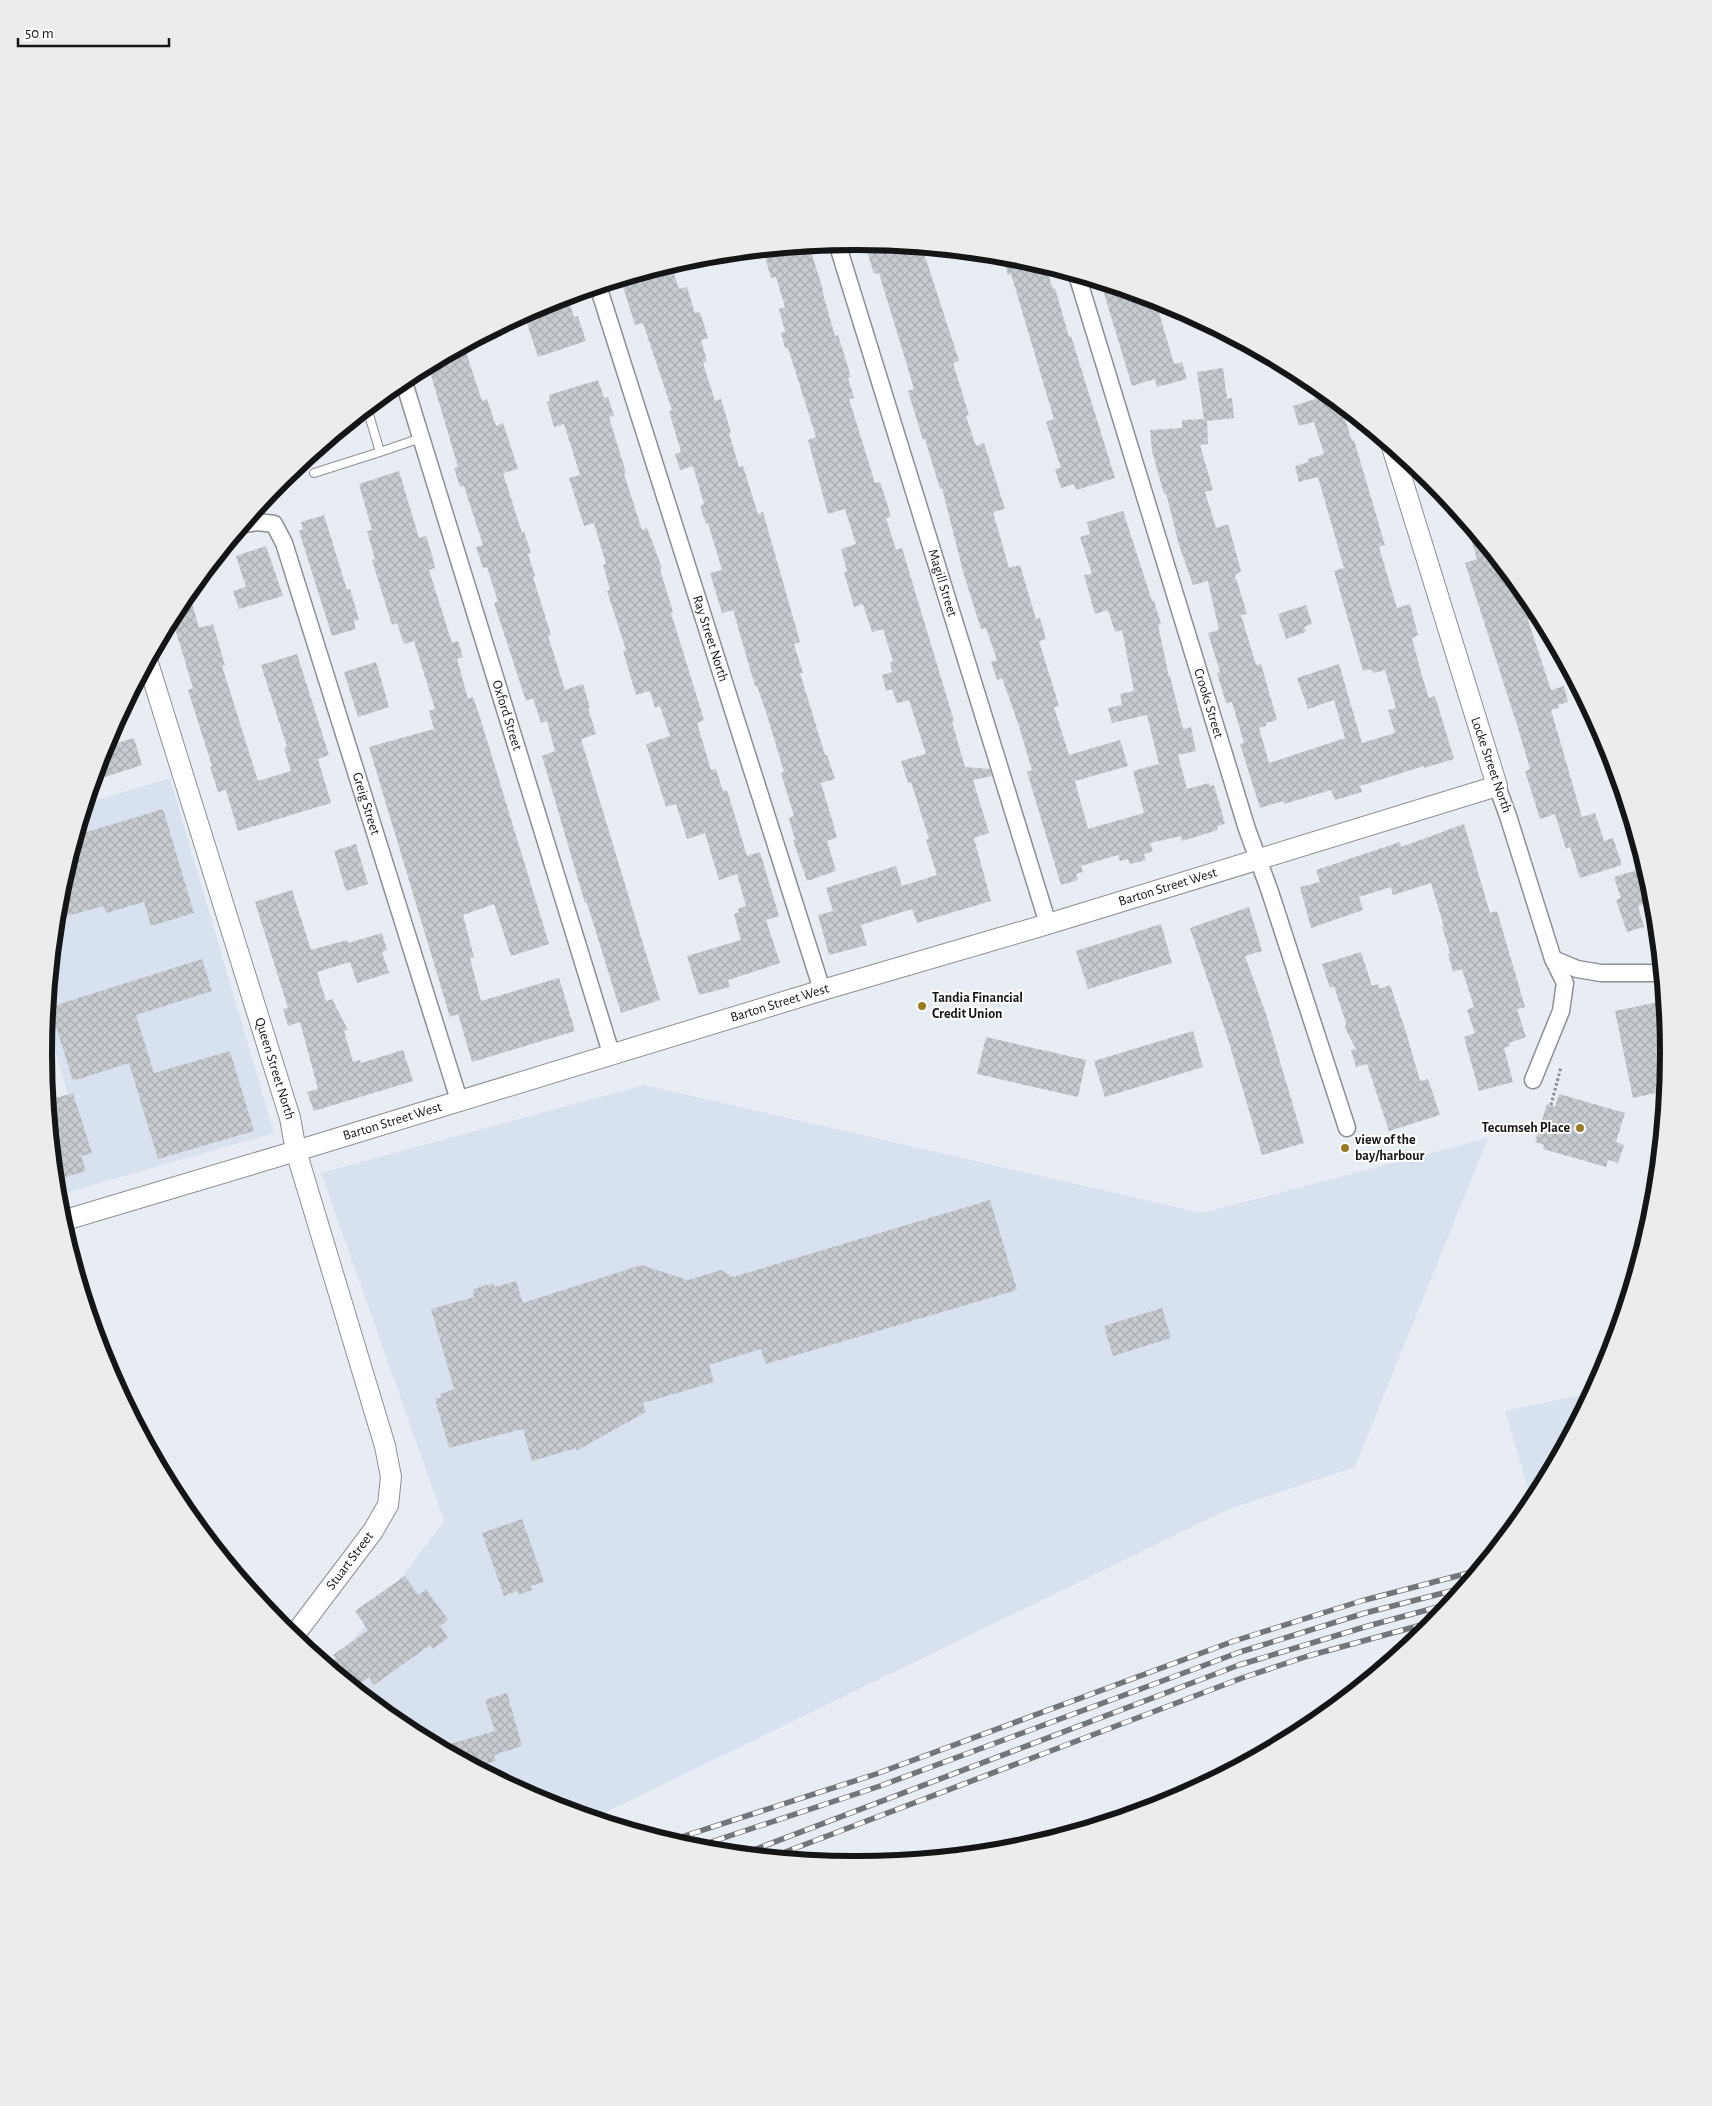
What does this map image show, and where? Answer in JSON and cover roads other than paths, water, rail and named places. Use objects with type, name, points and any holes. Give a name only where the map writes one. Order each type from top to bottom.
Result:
[{"type":"street","name":"Magill Street","points":[[840,250],[1048,924]]},
{"type":"street","name":"Crooks Street","points":[[1079,281],[1247,829],[1346,1128]]},
{"type":"street","name":"Ray Street North","points":[[600,291],[822,990]]},
{"type":"street","name":"Oxford Street","points":[[406,388],[611,1053]]},
{"type":"street","name":"Locke Street North","points":[[1395,458],[1496,786],[1508,816],[1554,959],[1565,983],[1561,1011],[1533,1080]]},
{"type":"street","name":"Greig Street","points":[[252,523],[274,524],[284,542],[458,1100]]},
{"type":"street","name":"Queen Street North","points":[[150,670],[290,1118],[296,1152],[385,1446],[391,1477]]},
{"type":"street","name":"Barton Street West","points":[[70,1219],[296,1152],[611,1053],[1048,924],[1496,786]]},
{"type":"street","points":[[1554,959],[1577,969],[1601,973],[1655,973]]},
{"type":"street","name":"Stuart Street","points":[[298,1630],[372,1531],[388,1505],[391,1477]]},
{"type":"lane","points":[[369,415],[380,452]]},
{"type":"lane","points":[[314,473],[422,438]]},
{"type":"railway","points":[[682,1837],[876,1774],[1234,1641],[1361,1601],[1468,1573]]},
{"type":"railway","points":[[709,1843],[880,1786],[1240,1652],[1365,1613],[1453,1591]]},
{"type":"railway","points":[[753,1850],[1239,1665],[1437,1607]]},
{"type":"railway","points":[[782,1853],[1242,1678],[1308,1656],[1419,1626]]},
{"type":"place","name":"Tandia Financial Credit Union","points":[[922,1006]]},
{"type":"place","name":"Tecumseh Place","points":[[1580,1128]]},
{"type":"place","name":"view of the bay/harbour","points":[[1345,1148]]}]
